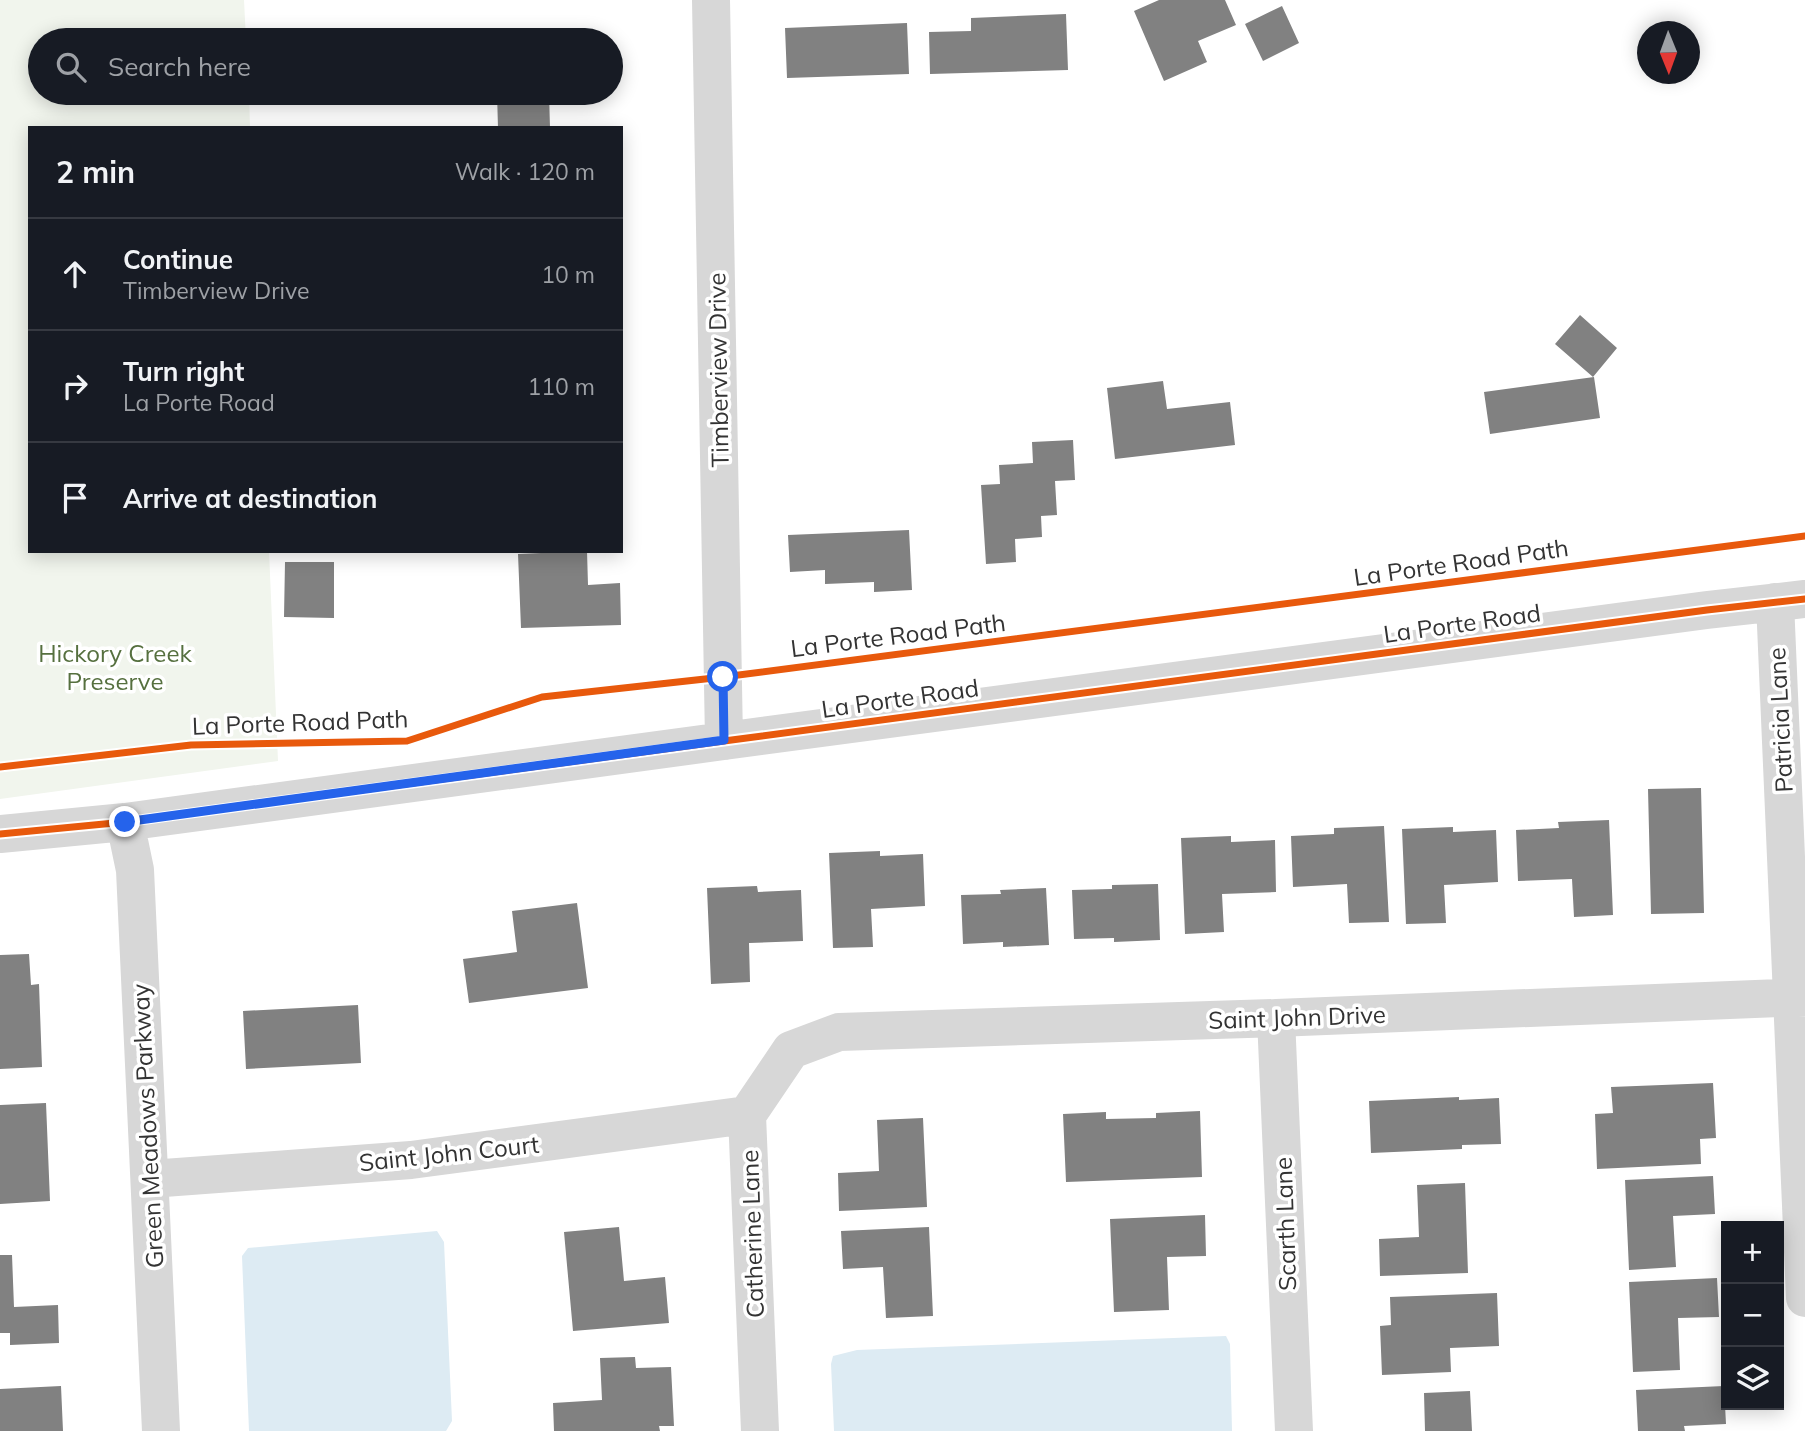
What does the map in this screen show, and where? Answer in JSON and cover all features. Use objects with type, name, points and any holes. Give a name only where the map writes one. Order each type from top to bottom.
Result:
[{"type":"street","name":"Timberview Drive","points":[[711,0],[724,740]]},
{"type":"street","name":"La Porte Road","points":[[0,834],[125,822],[724,740],[1790,600]]},
{"type":"street","name":"Patricia Lane","points":[[1790,600],[1805,1298]]},
{"type":"street","name":"Green Meadows Parkway","points":[[125,822],[135,870],[161,1431]]},
{"type":"street","name":"Saint John Drive","points":[[792,1050],[839,1032],[1799,997]]},
{"type":"street","name":"Scarth Lane","points":[[1276,1018],[1294,1431]]},
{"type":"street","name":"Catherine Lane","points":[[760,1431],[747,1115],[792,1050]]},
{"type":"street","name":"Saint John Court","points":[[150,1179],[411,1160],[747,1115]]},
{"type":"green space","name":"Hickory Creek Preserve","points":[[0,0],[244,0],[245,28],[28,28],[28,105],[249,105],[250,126],[28,126],[28,553],[269,553],[278,761],[0,799]]},
{"type":"shaded area","points":[[437,1231],[444,1242],[452,1421],[446,1431],[249,1431],[242,1256],[248,1248]]},
{"type":"shaded area","points":[[1226,1336],[1230,1344],[1232,1431],[834,1431],[831,1364],[833,1356],[857,1350]]},
{"type":"building","points":[[1159,0],[1225,0],[1236,25],[1198,41],[1207,62],[1164,81],[1134,11]]},
{"type":"building","points":[[1282,6],[1299,43],[1263,61],[1245,24]]},
{"type":"building","points":[[1066,14],[1068,70],[930,74],[929,32],[971,31],[971,18]]},
{"type":"building","points":[[907,23],[909,74],[787,78],[785,28]]},
{"type":"building","points":[[497,105],[549,105],[550,126],[498,126]]},
{"type":"building","points":[[1580,315],[1617,348],[1593,377],[1555,344]]},
{"type":"building","points":[[1594,377],[1600,418],[1490,434],[1484,392]]},
{"type":"building","points":[[1163,381],[1167,409],[1230,402],[1235,445],[1115,459],[1107,388]]},
{"type":"building","points":[[1073,440],[1075,480],[1055,481],[1057,515],[1041,516],[1042,537],[1015,539],[1016,562],[986,564],[981,485],[1000,484],[999,465],[1033,463],[1032,442]]},
{"type":"building","points":[[909,530],[912,590],[874,592],[874,582],[825,584],[825,570],[790,572],[788,535]]},
{"type":"building","points":[[587,553],[588,585],[620,583],[621,625],[521,628],[518,554]]},
{"type":"building","points":[[285,562],[334,562],[334,618],[284,617]]},
{"type":"building","points":[[1701,788],[1704,913],[1651,914],[1648,789]]},
{"type":"building","points":[[1609,820],[1613,915],[1574,917],[1572,879],[1518,881],[1516,830],[1559,828],[1558,822]]},
{"type":"building","points":[[1384,826],[1389,922],[1349,923],[1347,884],[1293,887],[1291,836],[1334,834],[1334,828]]},
{"type":"building","points":[[1453,827],[1453,832],[1496,830],[1498,882],[1444,885],[1446,923],[1406,924],[1402,829]]},
{"type":"building","points":[[1231,836],[1231,842],[1275,840],[1276,892],[1222,894],[1224,932],[1185,934],[1181,838]]},
{"type":"building","points":[[880,851],[880,856],[923,854],[925,906],[871,909],[873,947],[833,948],[829,853]]},
{"type":"building","points":[[1158,884],[1160,940],[1114,942],[1114,938],[1074,939],[1072,890],[1112,889],[1112,885]]},
{"type":"building","points":[[757,886],[758,892],[801,890],[803,941],[749,943],[750,982],[711,984],[707,888]]},
{"type":"building","points":[[1046,888],[1049,945],[1003,947],[1003,942],[963,944],[961,895],[1001,894],[1000,890]]},
{"type":"building","points":[[577,903],[588,988],[469,1003],[463,959],[517,952],[512,911]]},
{"type":"building","points":[[29,954],[31,985],[39,984],[42,1067],[0,1069],[0,955]]},
{"type":"building","points":[[358,1005],[361,1063],[246,1069],[243,1011]]},
{"type":"building","points":[[1713,1083],[1716,1138],[1700,1139],[1701,1164],[1597,1169],[1595,1114],[1613,1113],[1611,1087]]},
{"type":"building","points":[[1459,1097],[1459,1100],[1499,1098],[1501,1144],[1462,1145],[1462,1149],[1371,1153],[1369,1101]]},
{"type":"building","points":[[46,1103],[50,1201],[0,1204],[0,1105]]},
{"type":"building","points":[[1200,1111],[1202,1177],[1066,1182],[1063,1114],[1106,1112],[1106,1119],[1156,1118],[1156,1113]]},
{"type":"building","points":[[923,1118],[927,1207],[839,1211],[838,1173],[879,1171],[877,1120]]},
{"type":"building","points":[[1713,1176],[1715,1214],[1673,1216],[1676,1267],[1629,1270],[1625,1180]]},
{"type":"building","points":[[1465,1183],[1468,1273],[1380,1276],[1379,1239],[1419,1237],[1417,1185]]},
{"type":"building","points":[[1205,1215],[1206,1256],[1167,1257],[1169,1310],[1114,1312],[1110,1219]]},
{"type":"building","points":[[619,1227],[624,1281],[665,1277],[669,1323],[573,1331],[564,1232]]},
{"type":"building","points":[[929,1227],[933,1316],[886,1318],[883,1267],[843,1269],[841,1231]]},
{"type":"building","points":[[0,1255],[12,1255],[14,1307],[58,1305],[59,1343],[10,1345],[10,1333],[0,1333]]},
{"type":"building","points":[[1717,1278],[1719,1317],[1678,1318],[1680,1370],[1633,1372],[1629,1282]]},
{"type":"building","points":[[1497,1293],[1499,1346],[1450,1348],[1451,1372],[1382,1375],[1380,1326],[1391,1325],[1390,1297]]},
{"type":"building","points":[[635,1357],[636,1368],[671,1367],[674,1426],[659,1426],[660,1431],[554,1431],[553,1403],[602,1400],[600,1358]]},
{"type":"building","points":[[61,1386],[63,1431],[0,1431],[0,1389]]},
{"type":"building","points":[[1721,1386],[1721,1410],[1725,1410],[1726,1424],[1684,1426],[1685,1431],[1638,1431],[1636,1390]]},
{"type":"building","points":[[1470,1391],[1472,1431],[1425,1431],[1424,1393]]},
{"type":"cycle path","name":"La Porte Road Path","points":[[0,767],[191,745],[407,741],[542,697],[723,677],[1805,536]]},
{"type":"cycle path","points":[[0,834],[125,822],[1805,599]]},
{"type":"route","points":[[125,822],[724,740],[723,677]]}]
